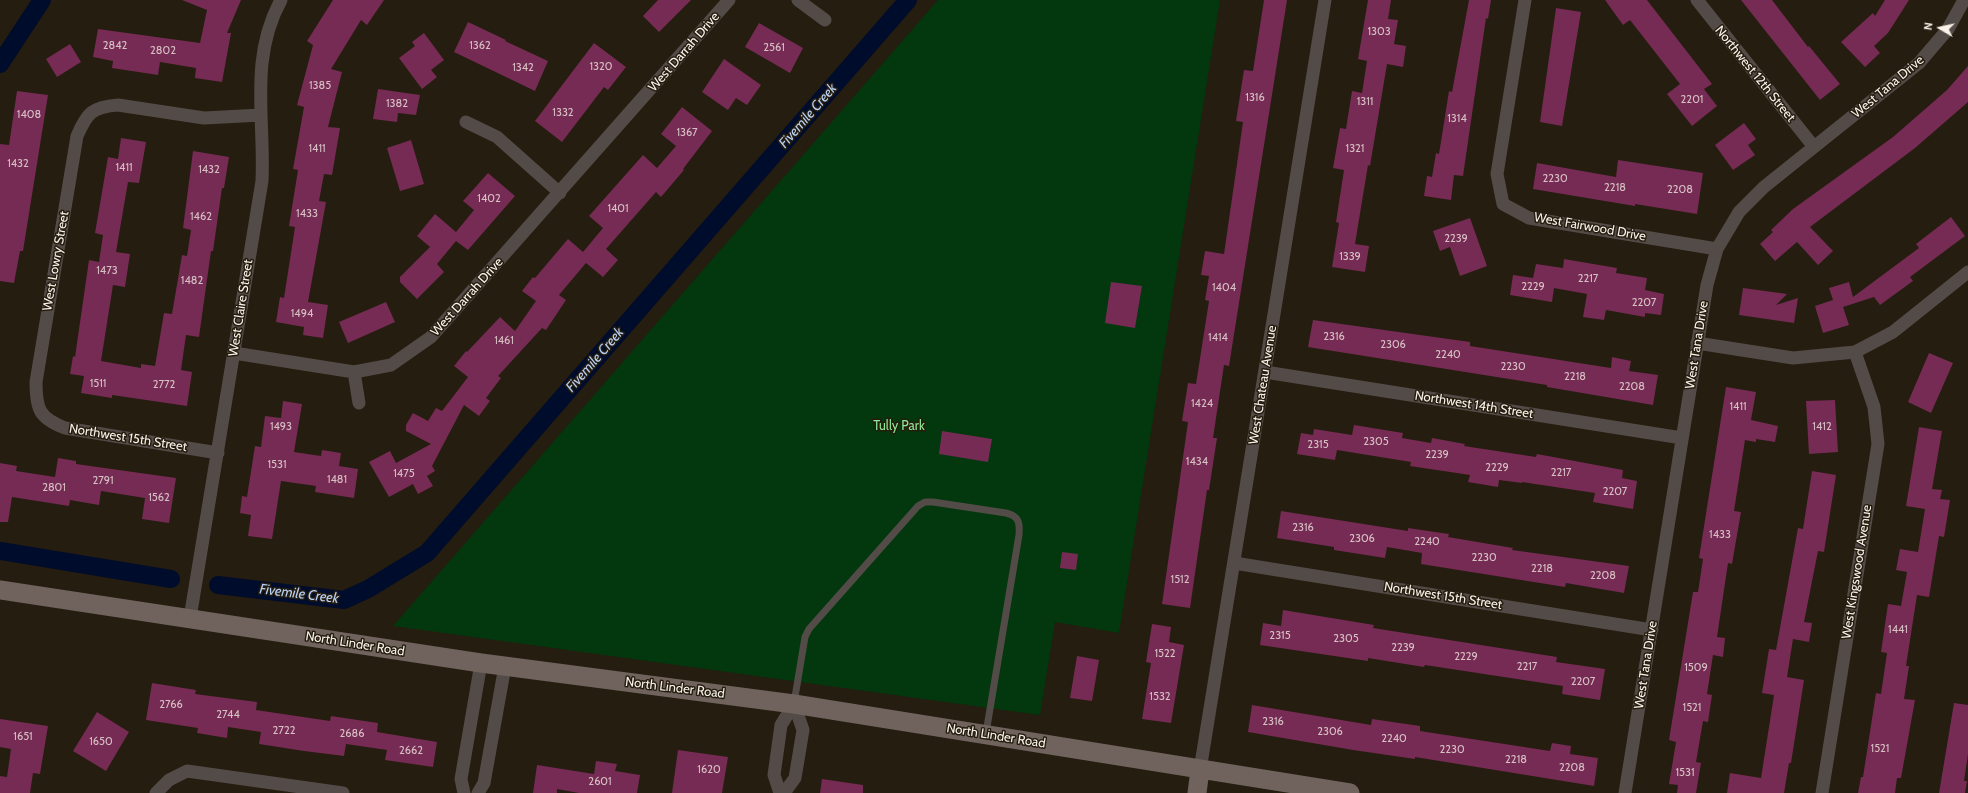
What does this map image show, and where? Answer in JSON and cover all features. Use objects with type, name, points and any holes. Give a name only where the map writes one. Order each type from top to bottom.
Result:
[{"type":"main road","name":"North Linder Road","points":[[0,590],[481,663],[794,704],[1350,793]]},
{"type":"main road","points":[[1197,793],[1200,770]]},
{"type":"street","name":"West Claire Street","points":[[190,618],[262,181],[263,155],[260,68],[265,37],[281,0]]},
{"type":"street","name":"West Darrah Drive","points":[[234,353],[354,372],[391,365],[431,337],[560,193],[729,0]]},
{"type":"street","points":[[798,0],[825,20]]},
{"type":"street","name":"West Chateau Avenue","points":[[1200,770],[1324,0]]},
{"type":"street","name":"West Fairwood Drive","points":[[1525,0],[1497,174],[1502,204],[1529,218],[1717,249]]},
{"type":"street","name":"Northwest 12th Street","points":[[1697,0],[1814,147]]},
{"type":"street","name":"West Tana Drive","points":[[1626,793],[1697,343],[1707,285],[1717,249],[1739,212],[1764,187],[1919,63],[1948,28],[1964,0]]},
{"type":"street","name":"West Lowry Street","points":[[41,415],[36,399],[36,382],[77,136],[84,122],[93,110],[105,106],[118,105],[204,118],[261,116]]},
{"type":"street","points":[[466,122],[497,137],[560,193]]},
{"type":"street","points":[[1697,343],[1793,358],[1855,352],[1893,332],[1968,272]]},
{"type":"street","name":"West Kingswood Avenue","points":[[1822,793],[1878,444],[1874,407],[1855,352]]},
{"type":"street","points":[[354,372],[359,403]]},
{"type":"street","name":"Northwest 14th Street","points":[[1265,372],[1682,438]]},
{"type":"street","name":"Northwest 15th Street","points":[[41,415],[52,423],[65,428],[218,453]]},
{"type":"street","name":"Northwest 15th Street","points":[[1234,563],[1652,630]]},
{"type":"street","points":[[464,793],[461,779],[481,663]]},
{"type":"street","points":[[478,793],[484,783],[505,666]]},
{"type":"street","points":[[780,793],[774,775],[780,725],[794,704]]},
{"type":"street","points":[[784,793],[795,778],[803,730],[794,704]]},
{"type":"street","points":[[156,793],[169,780],[187,771],[344,793]]},
{"type":"lane","points":[[794,704],[806,637],[809,629],[918,506],[925,502],[934,502],[1013,514],[1020,524],[1019,535],[986,734]]},
{"type":"green space","name":"Tully Park","points":[[938,0],[1220,0],[1119,633],[1055,622],[1040,715],[393,626]]},
{"type":"building","points":[[182,0],[241,0],[227,33],[231,33],[222,82],[195,78],[196,68],[160,62],[158,75],[112,68],[113,61],[93,57],[98,29],[200,43],[207,10]]},
{"type":"building","points":[[333,0],[384,0],[367,25],[361,20],[331,69],[342,72],[328,127],[340,128],[332,175],[324,174],[319,201],[326,202],[308,302],[328,305],[323,338],[303,335],[304,327],[276,322],[280,297],[284,298],[295,227],[289,226],[298,170],[293,169],[304,107],[297,105],[313,45],[307,41]]},
{"type":"building","points":[[658,0],[691,0],[659,32],[643,16]]},
{"type":"building","points":[[1264,0],[1287,0],[1229,366],[1224,365],[1213,438],[1217,438],[1209,490],[1207,490],[1190,608],[1162,604],[1188,422],[1182,421],[1188,383],[1196,384],[1209,301],[1205,300],[1209,276],[1201,275],[1205,251],[1224,254],[1243,122],[1236,121],[1244,70],[1253,71]]},
{"type":"building","points":[[1368,0],[1391,0],[1388,19],[1398,20],[1394,44],[1406,46],[1403,67],[1387,64],[1370,166],[1368,165],[1355,244],[1369,246],[1365,272],[1332,267],[1339,223],[1336,222],[1344,170],[1333,168],[1340,128],[1346,129],[1352,91],[1362,93],[1367,61],[1358,59]]},
{"type":"building","points":[[1469,0],[1491,0],[1488,19],[1486,18],[1463,176],[1454,175],[1451,200],[1424,196],[1427,176],[1432,177],[1436,153],[1439,154],[1449,91],[1452,92]]},
{"type":"building","points":[[1605,0],[1647,0],[1712,84],[1704,89],[1717,106],[1692,126],[1667,94],[1680,84],[1630,20],[1623,25]]},
{"type":"building","points":[[1741,0],[1772,0],[1808,47],[1809,46],[1840,84],[1820,100]]},
{"type":"building","points":[[1885,0],[1909,0],[1888,33],[1874,46],[1880,53],[1865,67],[1841,42],[1873,13],[1875,16]]},
{"type":"building","points":[[1556,8],[1581,12],[1562,126],[1540,122]]},
{"type":"building","points":[[468,22],[548,61],[535,91],[454,52]]},
{"type":"building","points":[[759,23],[803,48],[790,73],[745,47]]},
{"type":"building","points":[[424,33],[444,60],[431,70],[437,77],[422,89],[399,58],[415,46],[412,42]]},
{"type":"building","points":[[594,43],[626,67],[608,90],[604,87],[562,142],[535,121]]},
{"type":"building","points":[[70,44],[81,62],[57,77],[46,59]]},
{"type":"building","points":[[724,59],[761,85],[747,105],[736,98],[728,110],[702,92]]},
{"type":"building","points":[[1968,66],[1968,102],[1915,148],[1810,227],[1833,251],[1818,265],[1797,242],[1775,261],[1760,244],[1773,232],[1771,230],[1793,209],[1893,137],[1947,90]]},
{"type":"building","points":[[378,89],[420,95],[416,115],[398,113],[397,122],[373,119]]},
{"type":"building","points":[[17,91],[48,95],[23,251],[20,251],[14,283],[0,281],[0,144],[9,145]]},
{"type":"building","points":[[682,107],[712,131],[683,169],[684,170],[661,197],[656,192],[606,249],[618,260],[603,277],[586,263],[559,295],[566,300],[546,330],[542,328],[498,376],[501,378],[486,398],[490,401],[479,416],[464,405],[432,466],[435,471],[427,476],[433,486],[418,494],[413,484],[389,497],[369,462],[390,451],[396,463],[431,444],[406,431],[406,425],[413,413],[428,421],[436,408],[442,411],[468,377],[454,366],[466,351],[467,352],[500,317],[515,331],[536,301],[522,291],[533,277],[535,278],[568,239],[583,252],[603,228],[589,216],[643,155],[657,168],[676,146],[661,134]]},
{"type":"building","points":[[1744,123],[1756,139],[1748,145],[1755,155],[1733,170],[1715,145]]},
{"type":"building","points":[[121,138],[146,142],[139,183],[128,182],[116,252],[130,254],[125,287],[113,285],[101,361],[141,368],[141,364],[155,366],[164,313],[172,314],[182,255],[187,256],[191,230],[183,228],[193,151],[229,157],[224,188],[222,188],[213,251],[211,251],[199,337],[186,335],[181,370],[192,372],[187,406],[112,395],[112,398],[81,393],[84,376],[70,374],[73,356],[75,357],[89,260],[99,262],[103,235],[95,233],[108,157],[118,159]]},
{"type":"building","points":[[411,140],[424,184],[400,191],[387,148]]},
{"type":"building","points":[[1618,160],[1703,173],[1697,214],[1635,204],[1635,206],[1533,189],[1537,163],[1616,177]]},
{"type":"building","points":[[488,173],[515,196],[468,250],[456,241],[437,264],[444,272],[417,299],[400,282],[400,277],[430,247],[417,236],[435,214],[456,232],[474,210],[463,201]]},
{"type":"building","points":[[1951,217],[1965,236],[1910,277],[1913,281],[1880,305],[1874,297],[1843,307],[1849,325],[1823,333],[1815,306],[1833,300],[1829,288],[1849,282],[1853,297],[1919,248],[1916,244]]},
{"type":"building","points":[[1470,218],[1487,266],[1460,276],[1450,247],[1440,251],[1433,231]]},
{"type":"building","points":[[1564,259],[1617,268],[1616,273],[1647,278],[1645,290],[1664,294],[1661,315],[1645,313],[1645,317],[1606,310],[1604,320],[1583,317],[1587,294],[1554,288],[1552,302],[1510,295],[1513,275],[1533,278],[1536,264],[1563,268]]},
{"type":"building","points":[[1111,282],[1142,286],[1135,328],[1105,323]]},
{"type":"building","points":[[1743,288],[1787,294],[1776,305],[1798,298],[1794,323],[1739,315]]},
{"type":"building","points":[[386,302],[395,322],[348,343],[339,322]]},
{"type":"building","points":[[1313,320],[1470,342],[1470,346],[1611,368],[1612,357],[1631,361],[1629,371],[1658,375],[1653,405],[1547,387],[1547,385],[1308,347]]},
{"type":"building","points":[[1929,353],[1953,363],[1931,413],[1908,402]]},
{"type":"building","points":[[1726,387],[1756,392],[1751,420],[1778,426],[1775,442],[1756,439],[1756,442],[1745,440],[1734,511],[1741,512],[1732,564],[1728,563],[1717,637],[1725,638],[1723,657],[1713,655],[1707,694],[1712,695],[1708,722],[1703,721],[1696,762],[1701,763],[1696,793],[1677,793],[1678,785],[1669,784],[1676,742],[1669,740],[1693,592],[1698,592],[1703,559],[1699,558]]},
{"type":"building","points":[[1835,400],[1838,452],[1809,454],[1806,401]]},
{"type":"building","points":[[283,401],[302,404],[294,452],[321,456],[322,450],[341,453],[339,466],[358,469],[354,498],[315,492],[316,486],[281,481],[272,539],[248,536],[251,515],[240,513],[242,496],[247,497],[255,446],[261,447],[265,416],[281,418]]},
{"type":"building","points":[[1354,425],[1403,433],[1402,438],[1431,443],[1432,438],[1465,444],[1464,446],[1536,457],[1537,454],[1623,470],[1622,478],[1637,481],[1633,509],[1593,502],[1595,493],[1499,480],[1498,487],[1468,482],[1470,475],[1410,466],[1411,462],[1337,450],[1335,460],[1297,454],[1301,433],[1313,435],[1314,429],[1352,435]]},
{"type":"building","points":[[1919,427],[1942,431],[1932,489],[1942,490],[1940,499],[1950,500],[1944,537],[1939,536],[1929,597],[1917,595],[1906,666],[1909,666],[1904,699],[1915,700],[1901,778],[1897,778],[1895,793],[1858,793],[1861,777],[1863,777],[1876,693],[1881,694],[1887,653],[1881,652],[1888,604],[1901,606],[1907,572],[1896,570],[1900,549],[1918,552],[1925,509],[1906,506]]},
{"type":"building","points":[[942,431],[992,439],[988,462],[939,454]]},
{"type":"building","points":[[58,458],[76,461],[76,464],[176,478],[169,523],[142,519],[145,498],[101,491],[99,505],[70,500],[69,506],[12,497],[8,522],[0,522],[0,463],[17,466],[16,471],[55,477]]},
{"type":"building","points":[[1812,471],[1836,475],[1824,552],[1818,551],[1804,622],[1812,623],[1809,642],[1793,639],[1787,677],[1804,680],[1791,763],[1789,763],[1784,793],[1727,793],[1730,773],[1761,778],[1774,695],[1762,693],[1769,649],[1776,650],[1798,528],[1803,529]]},
{"type":"building","points":[[1281,511],[1408,531],[1408,528],[1449,534],[1448,537],[1513,548],[1512,550],[1629,566],[1624,593],[1566,583],[1565,587],[1421,564],[1422,553],[1387,547],[1385,558],[1334,550],[1334,547],[1277,538]]},
{"type":"building","points":[[1062,552],[1078,554],[1076,570],[1060,568]]},
{"type":"building","points":[[1283,610],[1374,625],[1373,628],[1557,657],[1556,662],[1605,669],[1600,700],[1562,694],[1563,686],[1425,665],[1424,667],[1368,658],[1368,661],[1260,645],[1263,623],[1281,626]]},
{"type":"building","points":[[1152,624],[1171,627],[1169,642],[1184,645],[1171,723],[1142,719],[1151,663],[1146,662]]},
{"type":"building","points":[[1077,656],[1099,660],[1092,701],[1070,698]]},
{"type":"building","points":[[152,683],[196,690],[195,694],[257,702],[256,710],[330,721],[331,716],[378,723],[377,732],[437,742],[433,767],[385,760],[387,750],[346,744],[344,756],[259,744],[261,732],[228,727],[227,738],[197,733],[198,728],[146,720]]},
{"type":"building","points":[[1954,703],[1968,705],[1968,754],[1964,781],[1967,781],[1965,793],[1939,793]]},
{"type":"building","points":[[1252,705],[1371,725],[1372,719],[1420,726],[1420,731],[1550,751],[1552,743],[1571,746],[1570,754],[1598,758],[1594,786],[1415,757],[1415,759],[1353,750],[1248,732]]},
{"type":"building","points":[[97,712],[129,732],[106,771],[73,751]]},
{"type":"building","points":[[0,719],[48,726],[40,774],[33,773],[30,793],[0,793],[0,776],[7,777],[11,749],[0,747]]},
{"type":"building","points":[[678,750],[728,757],[722,793],[672,793]]},
{"type":"building","points":[[596,761],[617,764],[615,771],[640,775],[637,793],[579,793],[557,789],[557,793],[533,793],[537,765],[594,774]]},
{"type":"building","points":[[822,779],[863,785],[863,793],[820,793]]},
{"type":"waterway","points":[[0,64],[42,0]]},
{"type":"waterway","name":"Fivemile Creek","points":[[218,585],[344,600],[368,589],[427,553],[908,0]]},
{"type":"waterway","name":"Fivemile Creek","points":[[0,551],[171,579]]}]
